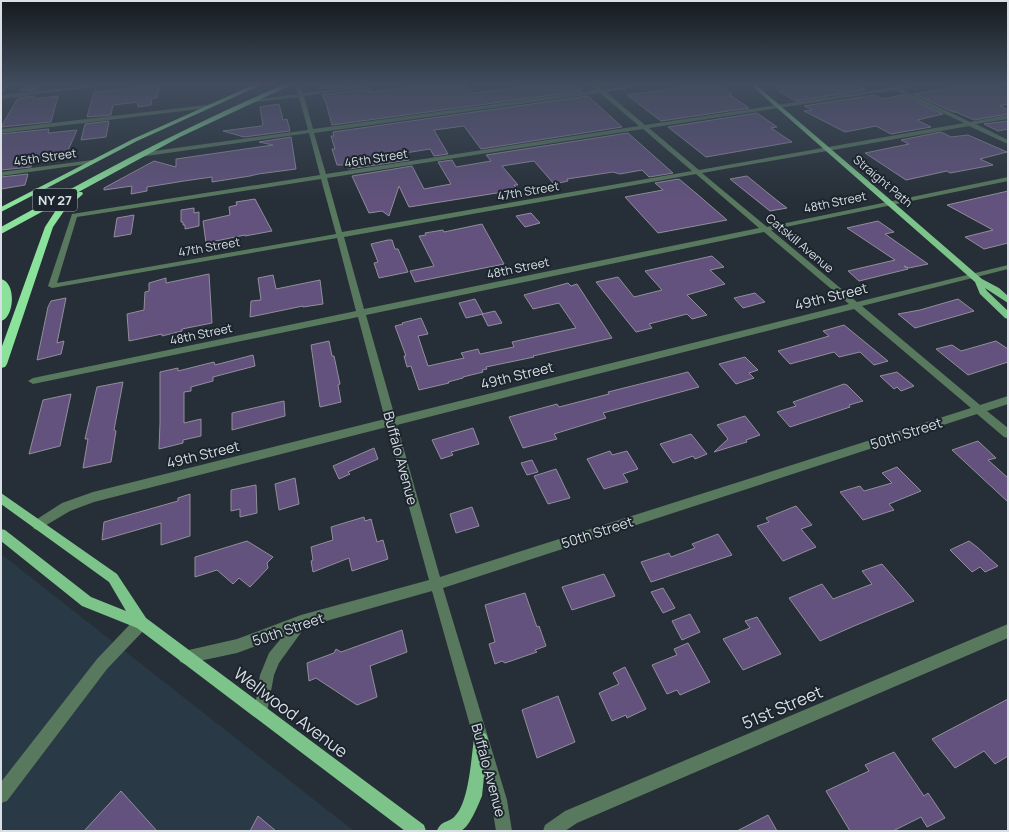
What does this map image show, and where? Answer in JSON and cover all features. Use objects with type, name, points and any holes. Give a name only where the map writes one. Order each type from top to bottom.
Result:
[{"type":"highway","name":"NY 27","points":[[1,210],[58,179],[171,124]]},
{"type":"highway","name":"NY 27","points":[[1,231],[109,171],[202,124]]},
{"type":"highway","points":[[1,364],[51,223],[68,202],[109,171]]},
{"type":"highway","points":[[1,200],[58,179]]},
{"type":"highway","points":[[1,282],[7,291],[7,299],[1,318]]},
{"type":"main road","name":"Straight Path","points":[[799,124],[976,278],[996,290],[1008,300]]},
{"type":"main road","name":"Straight Path","points":[[976,278],[983,292],[1008,316]]},
{"type":"main road","points":[[1,498],[113,578],[141,623]]},
{"type":"main road","points":[[1,534],[87,602],[141,623]]},
{"type":"main road","name":"Wellwood Avenue","points":[[141,623],[418,831]]},
{"type":"main road","points":[[445,831],[461,822],[474,796],[481,739]]},
{"type":"street","points":[[1,131],[62,124]]},
{"type":"street","name":"Buffalo Avenue","points":[[309,124],[436,584],[499,800],[504,831]]},
{"type":"street","points":[[139,155],[363,124]]},
{"type":"street","name":"Catskill Avenue","points":[[640,124],[1008,434]]},
{"type":"street","name":"46th Street","points":[[52,286],[74,215],[664,124]]},
{"type":"street","points":[[970,124],[1008,142]]},
{"type":"street","name":"47th Street","points":[[52,286],[970,124]]},
{"type":"street","name":"45th Street","points":[[1,174],[92,162]]},
{"type":"street","name":"48th Street","points":[[33,381],[1008,179]]},
{"type":"street","name":"49th Street","points":[[38,525],[66,507],[88,498],[855,305],[976,278],[1008,267]]},
{"type":"street","name":"50th Street","points":[[185,657],[237,646],[302,622],[436,584],[1008,400]]},
{"type":"street","points":[[260,713],[267,675],[274,658],[302,622]]},
{"type":"street","points":[[1,795],[102,664],[141,623]]},
{"type":"street","name":"51st Street","points":[[551,831],[571,817],[1008,631]]},
{"type":"shaded area","points":[[1,554],[354,831],[1,831]]},
{"type":"building","points":[[3,124],[33,124],[1,127]]},
{"type":"building","points":[[85,124],[108,124],[106,137],[81,140]]},
{"type":"building","points":[[288,124],[290,131],[244,137],[223,131],[261,126]]},
{"type":"building","points":[[391,124],[619,124],[622,127],[481,149],[464,126],[434,130],[448,154],[434,156],[430,149],[405,153],[409,160],[349,169],[347,165],[337,165],[332,149],[335,149],[331,136],[334,136],[333,132]]},
{"type":"building","points":[[688,124],[772,124],[777,127],[771,128],[792,142],[706,157],[668,127]]},
{"type":"building","points":[[829,124],[925,124],[931,127],[891,134],[876,126],[845,132]]},
{"type":"building","points":[[984,124],[1008,124],[1008,129],[998,131]]},
{"type":"building","points":[[49,129],[48,133],[77,130],[66,155],[33,160],[31,167],[1,170],[1,134]]},
{"type":"building","points":[[941,132],[951,137],[968,135],[1007,152],[980,159],[993,165],[950,173],[947,171],[906,180],[865,153],[909,144],[901,140]]},
{"type":"building","points":[[628,133],[673,173],[649,177],[642,170],[620,174],[613,172],[567,179],[568,181],[554,184],[534,161],[502,166],[518,185],[514,185],[518,190],[504,193],[409,207],[399,186],[389,216],[382,211],[369,213],[352,176],[412,166],[424,189],[451,184],[438,162],[452,160],[456,167],[491,161],[486,155]]},
{"type":"building","points":[[291,137],[296,169],[212,182],[212,177],[184,181],[147,187],[147,191],[131,194],[132,186],[104,190],[104,188],[154,161],[176,167],[176,159],[273,145],[259,142]]},
{"type":"building","points":[[28,174],[25,185],[1,189],[1,177]]},
{"type":"building","points":[[747,176],[787,208],[770,211],[730,179]]},
{"type":"building","points":[[679,179],[727,220],[658,233],[625,197],[663,190],[655,183]]},
{"type":"building","points":[[1008,191],[1008,243],[984,249],[965,237],[993,230],[947,205]]},
{"type":"building","points":[[255,199],[272,231],[206,243],[203,221],[230,215],[229,207],[237,205],[236,202]]},
{"type":"building","points":[[194,208],[194,213],[199,212],[199,226],[185,229],[185,225],[181,222],[181,210]]},
{"type":"building","points":[[531,213],[540,223],[525,227],[516,216]]},
{"type":"building","points":[[134,215],[131,234],[114,237],[117,218]]},
{"type":"building","points":[[878,221],[894,232],[885,234],[928,264],[909,268],[904,266],[908,269],[859,281],[848,271],[895,260],[847,228]]},
{"type":"building","points":[[482,224],[504,264],[415,282],[410,271],[434,266],[419,236],[426,235],[425,233],[443,230],[444,232]]},
{"type":"building","points":[[392,240],[395,249],[398,249],[408,272],[379,278],[374,263],[378,262],[371,244]]},
{"type":"building","points":[[712,256],[724,267],[710,270],[725,284],[687,295],[707,315],[692,319],[687,314],[649,324],[652,328],[636,332],[596,282],[618,277],[634,297],[662,290],[645,271]]},
{"type":"building","points":[[209,274],[212,323],[182,329],[182,331],[162,336],[162,334],[129,341],[127,314],[144,310],[145,292],[149,291],[149,283],[166,278],[166,283]]},
{"type":"building","points":[[273,275],[276,289],[320,280],[323,304],[303,306],[250,317],[251,301],[261,300],[258,278]]},
{"type":"building","points":[[568,283],[571,286],[577,284],[612,338],[486,367],[487,369],[482,370],[483,372],[448,382],[449,383],[419,390],[411,366],[407,367],[404,356],[406,356],[395,326],[421,318],[428,334],[418,336],[428,366],[464,358],[461,353],[478,349],[480,354],[514,347],[512,342],[576,328],[559,303],[533,309],[524,295]]},
{"type":"building","points":[[755,293],[765,302],[743,308],[734,298]]},
{"type":"building","points":[[66,298],[57,343],[64,341],[61,354],[37,360],[48,307],[51,301]]},
{"type":"building","points":[[475,299],[483,314],[466,318],[459,303]]},
{"type":"building","points":[[958,299],[974,311],[915,328],[898,314],[920,310]]},
{"type":"building","points":[[495,311],[502,323],[488,326],[482,314]]},
{"type":"building","points":[[844,325],[888,361],[874,365],[860,352],[839,357],[834,352],[790,364],[778,351],[829,336],[823,331]]},
{"type":"building","points":[[329,341],[340,384],[338,385],[341,402],[320,407],[311,345]]},
{"type":"building","points":[[996,341],[1008,349],[1008,362],[968,375],[936,349],[952,345],[961,351]]},
{"type":"building","points":[[253,355],[255,366],[213,377],[213,381],[191,387],[191,391],[184,392],[184,423],[201,419],[201,436],[183,440],[183,443],[159,449],[160,372],[178,368],[178,371],[214,362],[215,365]]},
{"type":"building","points":[[745,357],[758,370],[749,373],[754,378],[736,384],[719,364]]},
{"type":"building","points":[[688,372],[699,387],[603,413],[606,418],[554,434],[557,439],[523,448],[509,417],[557,404],[559,407],[609,394],[608,392]]},
{"type":"building","points":[[897,372],[914,386],[901,391],[897,387],[894,389],[880,376]]},
{"type":"building","points":[[123,382],[114,430],[116,431],[111,462],[83,468],[88,439],[85,439],[97,387]]},
{"type":"building","points":[[844,384],[847,385],[863,401],[849,405],[850,407],[790,427],[777,412],[796,406],[793,402]]},
{"type":"building","points":[[71,394],[60,446],[29,454],[43,400]]},
{"type":"building","points":[[284,401],[285,416],[232,430],[232,413]]},
{"type":"building","points":[[745,416],[760,435],[746,440],[747,442],[714,452],[728,439],[717,425]]},
{"type":"building","points":[[473,428],[479,444],[451,452],[453,455],[441,459],[432,440]]},
{"type":"building","points":[[691,434],[707,454],[695,459],[693,456],[673,463],[660,444]]},
{"type":"building","points":[[978,441],[996,458],[988,460],[1008,478],[1008,502],[952,450]]},
{"type":"building","points":[[374,448],[378,459],[348,472],[350,474],[339,479],[333,466]]},
{"type":"building","points":[[610,451],[612,455],[627,451],[638,469],[623,474],[628,482],[604,489],[587,459]]},
{"type":"building","points":[[532,460],[538,472],[527,475],[521,463]]},
{"type":"building","points":[[897,467],[921,491],[889,504],[894,510],[863,520],[840,492],[860,486],[864,491],[892,483],[882,473]]},
{"type":"building","points":[[556,469],[570,498],[548,504],[534,476]]},
{"type":"building","points":[[295,478],[299,504],[279,510],[275,484]]},
{"type":"building","points":[[256,485],[257,513],[240,517],[240,509],[231,511],[231,490]]},
{"type":"building","points":[[190,494],[190,536],[161,545],[161,523],[102,540],[104,522],[178,501],[178,498]]},
{"type":"building","points":[[796,506],[812,525],[801,529],[816,547],[783,561],[757,526],[769,522],[766,518]]},
{"type":"building","points":[[472,507],[479,526],[456,533],[450,514]]},
{"type":"building","points":[[364,517],[365,521],[371,519],[377,542],[383,540],[388,559],[352,571],[349,558],[313,572],[311,547],[333,540],[331,527]]},
{"type":"building","points":[[718,534],[732,555],[651,582],[641,562],[669,553],[671,557],[695,548],[692,544]]},
{"type":"building","points":[[247,541],[273,557],[267,563],[268,568],[250,587],[239,578],[233,584],[217,570],[195,577],[195,557]]},
{"type":"building","points":[[969,541],[998,566],[985,572],[980,567],[972,572],[950,550]]},
{"type":"building","points":[[882,564],[914,601],[820,641],[789,598],[822,584],[833,599],[872,584],[862,571]]},
{"type":"building","points":[[604,574],[615,596],[572,610],[562,587]]},
{"type":"building","points":[[663,588],[675,608],[663,613],[651,592]]},
{"type":"building","points":[[525,593],[537,627],[539,626],[546,646],[535,650],[537,652],[505,663],[502,661],[495,664],[489,644],[495,642],[485,605]]},
{"type":"building","points":[[690,614],[700,632],[682,640],[672,621]]},
{"type":"building","points":[[757,617],[781,654],[743,670],[723,639],[750,628],[745,621]]},
{"type":"building","points":[[402,630],[407,652],[370,666],[377,697],[357,705],[316,678],[309,681],[307,663],[334,653],[336,649],[341,652]]},
{"type":"building","points":[[688,643],[710,682],[680,695],[677,690],[667,694],[652,665],[677,655],[674,649]]},
{"type":"building","points":[[625,667],[646,709],[627,718],[626,715],[612,721],[599,693],[619,684],[613,673]]},
{"type":"building","points":[[558,696],[575,742],[537,758],[522,710]]},
{"type":"building","points":[[1008,699],[1008,756],[995,764],[984,751],[955,768],[932,739]]},
{"type":"building","points":[[894,752],[924,796],[928,793],[945,818],[927,827],[921,817],[893,831],[850,831],[826,791],[869,771],[865,765]]},
{"type":"building","points":[[121,791],[157,831],[84,831]]},
{"type":"building","points":[[768,815],[777,831],[737,831]]},
{"type":"building","points":[[258,816],[276,831],[250,831]]}]
